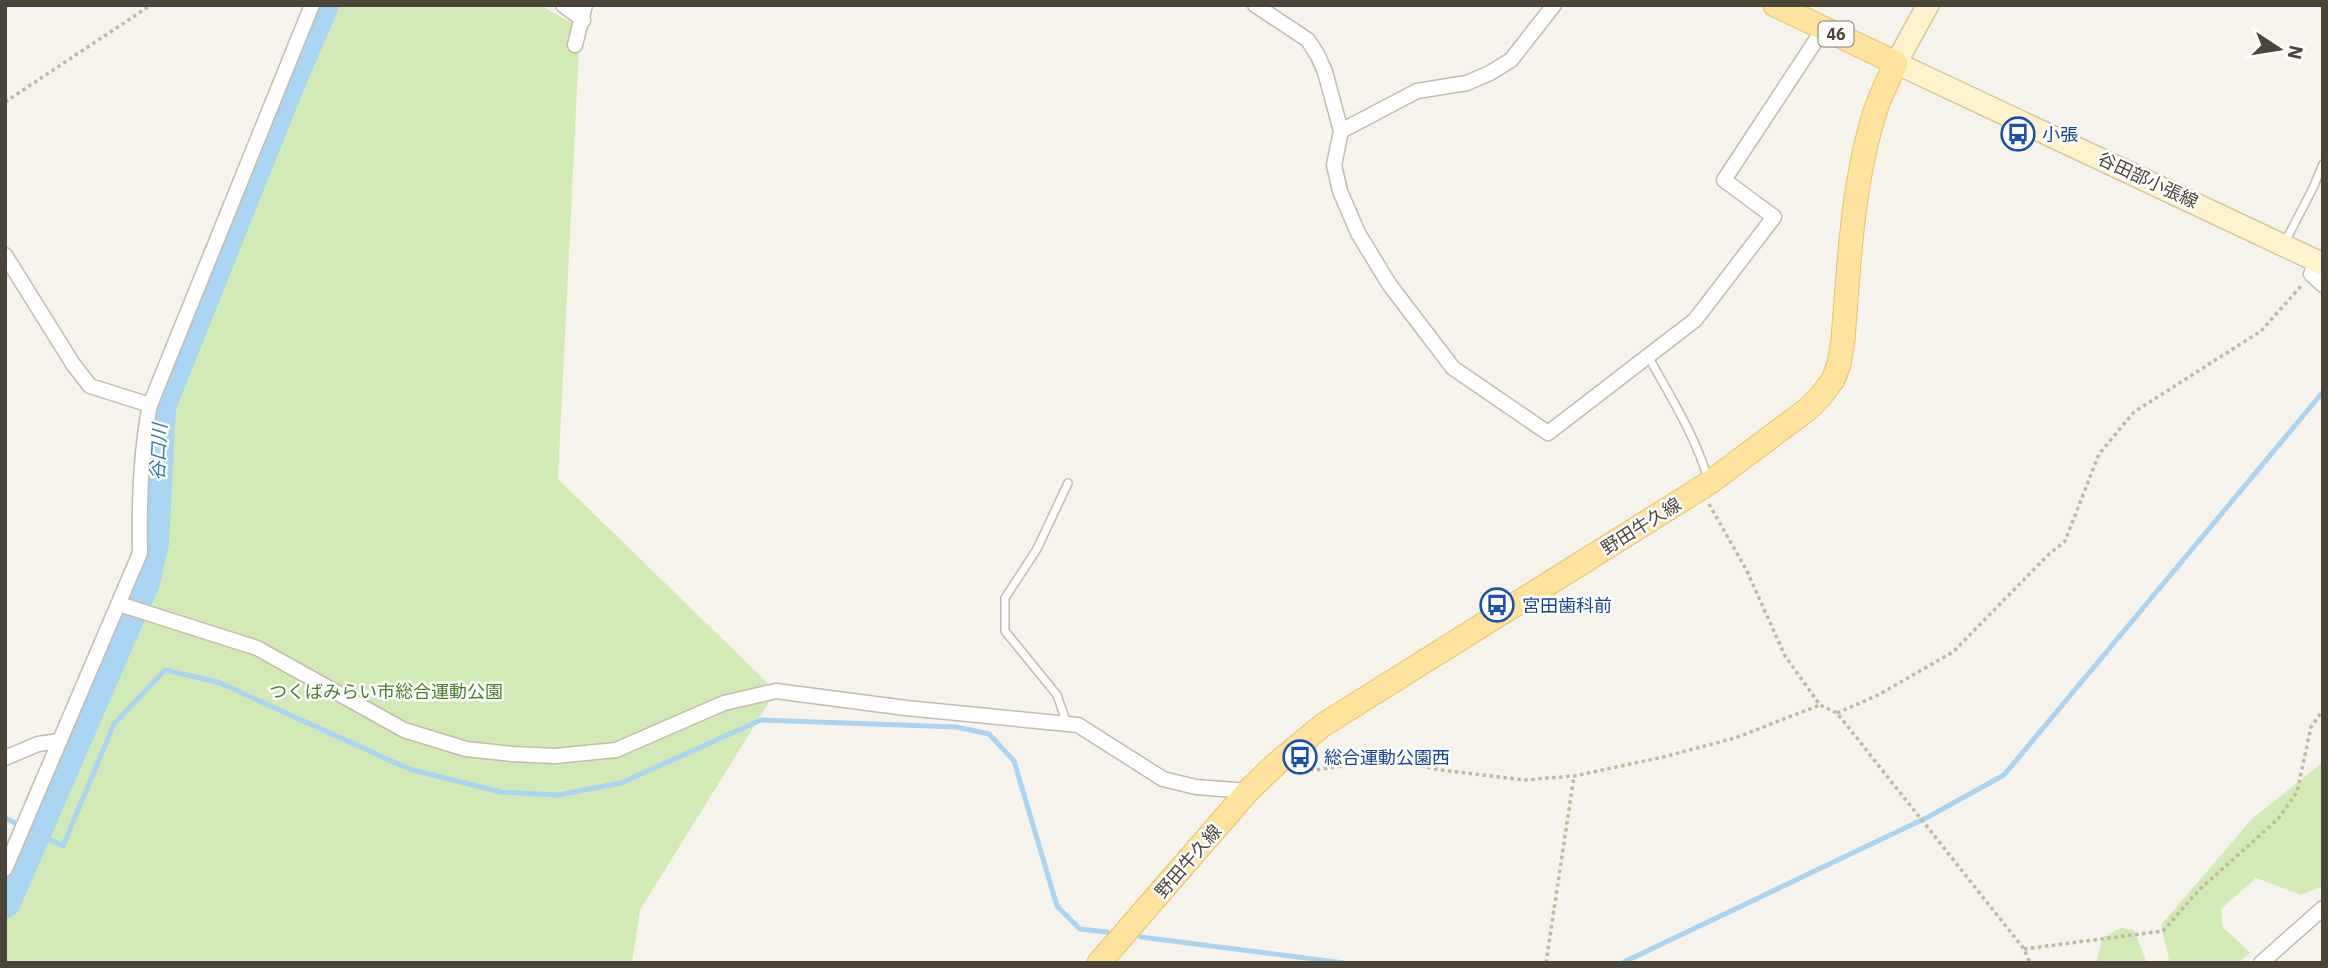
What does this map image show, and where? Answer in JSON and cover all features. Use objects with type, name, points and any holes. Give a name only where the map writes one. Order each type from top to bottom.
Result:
[{"type":"main road","name":"46","points":[[1775,5],[1805,12],[1824,28],[1896,63]]},
{"type":"main road","points":[[1896,63],[1928,5]]},
{"type":"main road","name":"谷田部小張線","points":[[1896,63],[2284,245],[2317,266]]},
{"type":"main road","name":"野田牛久線","points":[[1099,963],[1248,791],[1323,725],[1705,486],[1808,409],[1833,380],[1839,364],[1863,159],[1875,110],[1896,63]]},
{"type":"street","points":[[5,869],[140,554],[139,497],[145,428],[150,405],[312,5]]},
{"type":"street","points":[[563,5],[584,13],[575,46]]},
{"type":"street","points":[[1255,5],[1308,40],[1325,72],[1341,131],[1334,165],[1340,191],[1358,233],[1389,284],[1453,368],[1548,433],[1695,320],[1773,217],[1724,180],[1824,28]]},
{"type":"street","points":[[1341,131],[1417,91],[1466,83],[1490,73],[1511,60],[1554,5]]},
{"type":"street","points":[[5,255],[90,386],[150,405]]},
{"type":"street","points":[[2317,266],[2323,285]]},
{"type":"street","points":[[119,604],[257,648],[404,730],[466,749],[555,756],[616,750],[724,703],[776,691],[906,708],[1078,725],[1163,779],[1196,788],[1248,791]]},
{"type":"street","points":[[5,758],[38,744],[60,741]]},
{"type":"street","points":[[2261,963],[2323,908]]},
{"type":"lane","points":[[2284,245],[2314,188],[2323,164]]},
{"type":"lane","points":[[1648,356],[1701,455],[1705,486]]},
{"type":"lane","points":[[1067,724],[1057,695],[1005,631],[1005,598],[1037,549],[1068,483]]},
{"type":"path","points":[[5,102],[151,5]]},
{"type":"path","points":[[1837,713],[1878,695],[1953,652],[2065,541],[2099,454],[2134,412],[2261,331],[2317,266]]},
{"type":"path","points":[[1705,486],[1786,656],[1820,705],[1837,713],[2024,949],[2030,963]]},
{"type":"path","points":[[1276,764],[1315,770],[1390,760],[1524,780],[1574,776],[1735,738],[1820,705]]},
{"type":"path","points":[[2024,949],[2163,931],[2199,890],[2278,819],[2297,792],[2311,727],[2323,709]]},
{"type":"path","points":[[1546,963],[1574,776]]},
{"type":"green space","name":"つくばみらい市総合運動公園","points":[[325,5],[540,5],[580,28],[558,479],[776,691],[640,910],[632,963],[5,963],[5,887],[149,554],[149,450]]},
{"type":"green space","points":[[2323,762],[2323,886],[2301,895],[2256,878],[2221,909],[2223,927],[2250,953],[2238,963],[2164,963],[2169,959],[2161,925],[2252,819]]},
{"type":"green space","points":[[2121,928],[2134,930],[2147,963],[2096,963],[2103,937]]},
{"type":"waterway","name":"谷口川","points":[[5,902],[144,582],[153,543],[160,406],[323,5]]},
{"type":"waterway","points":[[1622,963],[1928,817],[2004,775],[2323,392]]},
{"type":"waterway","points":[[5,818],[63,846],[114,724],[165,670],[218,682],[409,769],[501,792],[558,795],[621,783],[761,720],[956,727],[989,734],[1014,761],[1057,906],[1080,929],[1107,932]]},
{"type":"waterway","points":[[1141,937],[1344,963]]},
{"type":"place","name":"小張","points":[[2018,134]]},
{"type":"place","name":"宮田歯科前","points":[[1497,605]]},
{"type":"place","name":"総合運動公園西","points":[[1300,757]]}]
